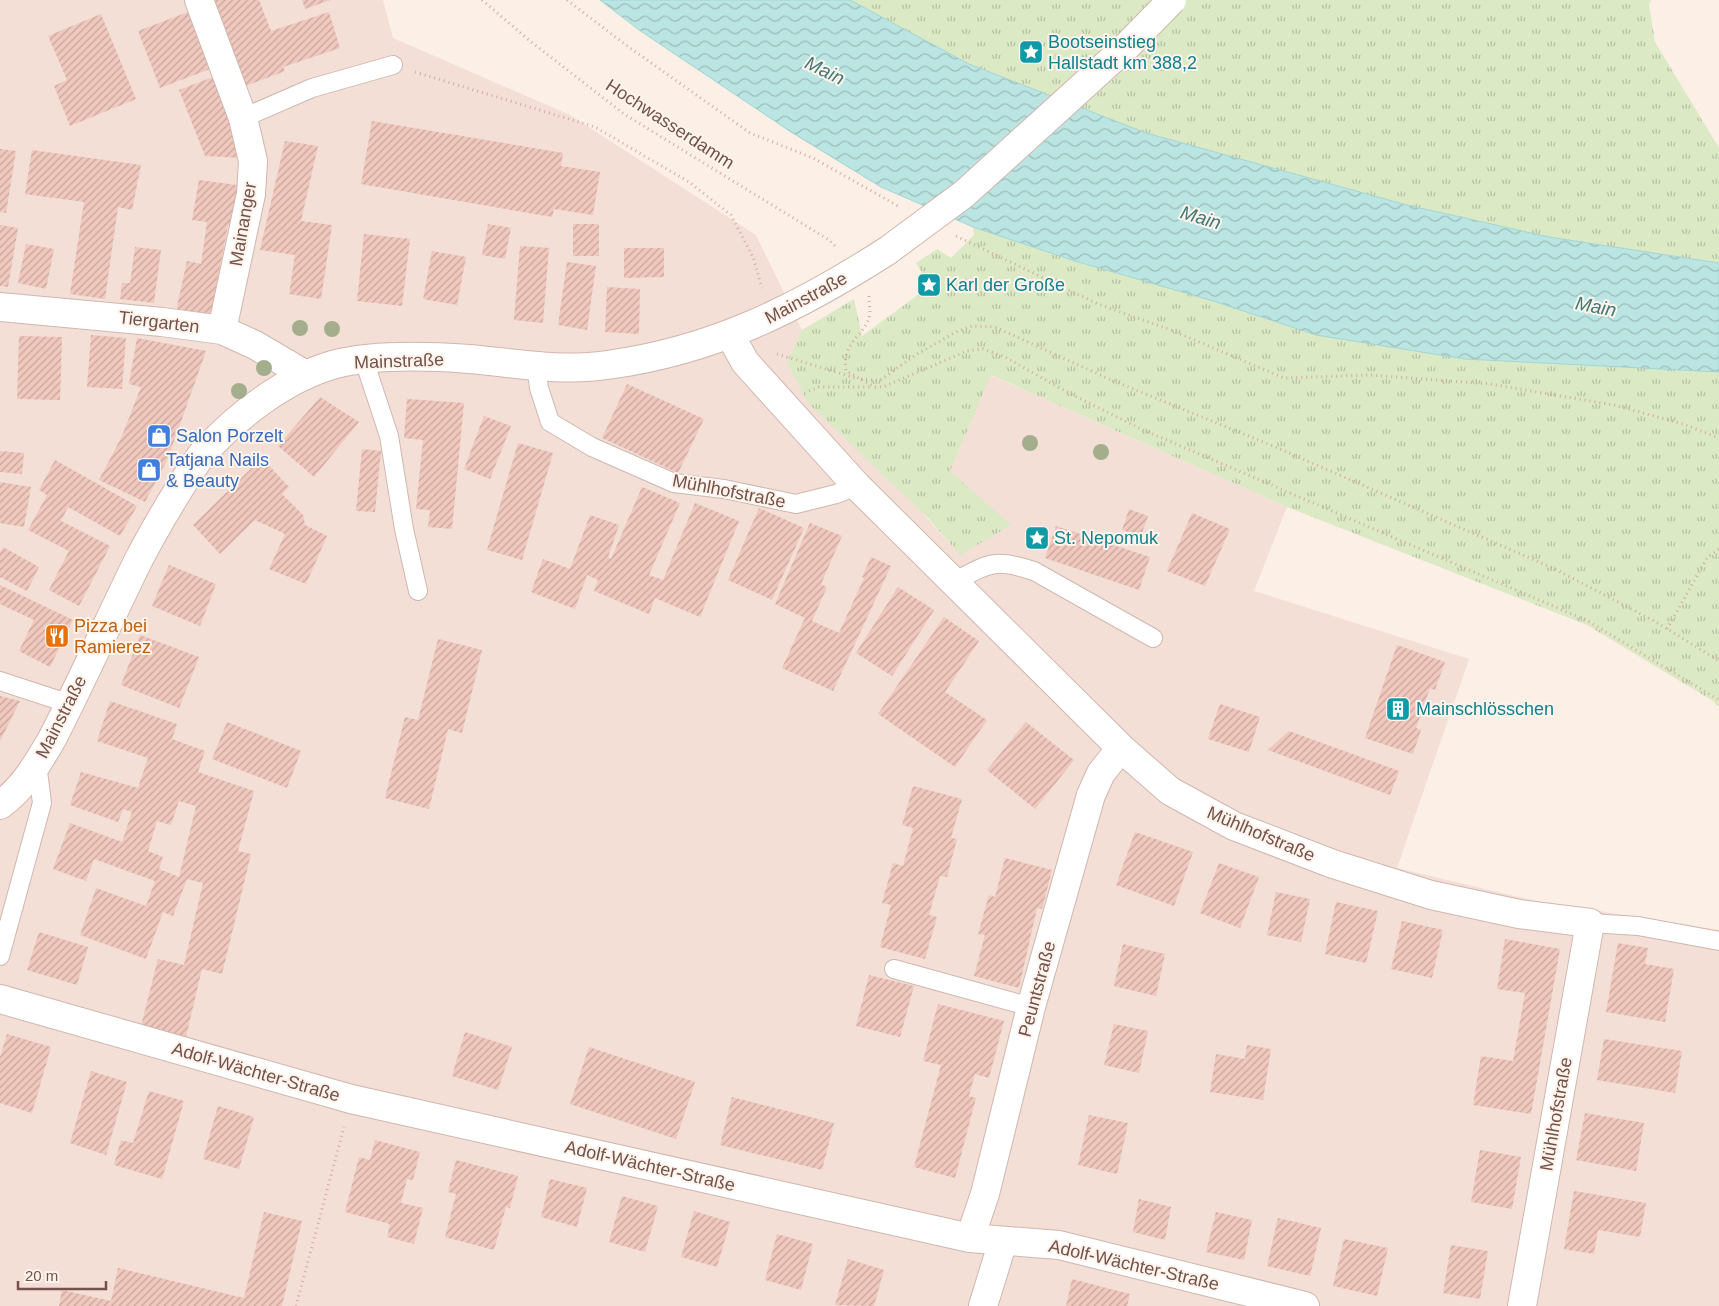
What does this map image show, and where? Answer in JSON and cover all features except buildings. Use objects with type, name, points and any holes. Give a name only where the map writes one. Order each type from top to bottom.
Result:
[{"type":"street","name":"Mainanger","points":[[199,0],[243,118],[253,161],[251,194],[222,330]]},
{"type":"street","name":"Mainstraße","points":[[0,805],[11,797],[37,764],[70,704],[159,520],[203,453],[247,410],[306,375],[337,364],[381,358],[467,359],[555,368],[606,366],[667,355],[730,335],[770,318],[857,271],[964,194],[1119,54],[1172,0]]},
{"type":"street","name":"Tiergarten","points":[[0,307],[162,322],[222,330],[255,345],[306,375]]},
{"type":"street","name":"Mühlhofstraße","points":[[730,335],[745,362],[857,486],[1121,748],[1170,791],[1234,826],[1333,864],[1431,895],[1519,914],[1590,923],[1522,1306]]},
{"type":"street","name":"Peuntstraße","points":[[970,1238],[985,1194],[1031,1007],[1091,795],[1101,773],[1121,748]]},
{"type":"street","name":"Adolf-Wächter-Straße","points":[[0,999],[351,1100],[970,1238],[1059,1245],[1305,1306]]},
{"type":"street","points":[[983,1306],[1003,1241]]},
{"type":"lane","points":[[243,118],[312,88],[393,65]]},
{"type":"lane","points":[[364,360],[389,436],[404,529],[418,591]]},
{"type":"lane","name":"Mühlhofstraße","points":[[536,366],[539,388],[550,422],[592,447],[674,484],[724,489],[796,504],[836,494],[857,486]]},
{"type":"lane","points":[[954,582],[987,564],[1013,564],[1034,571],[1153,638]]},
{"type":"lane","points":[[0,681],[70,704]]},
{"type":"lane","points":[[0,956],[42,802],[37,764]]},
{"type":"lane","name":"Mühlhofstraße","points":[[1590,923],[1638,926],[1719,941]]},
{"type":"lane","points":[[894,969],[1031,1007]]},
{"type":"path","name":"Hochwasserdamm","points":[[482,0],[530,41],[624,114],[829,240]]},
{"type":"path","points":[[567,0],[626,45],[750,133],[813,158],[902,208]]},
{"type":"path","points":[[393,65],[595,127],[689,182],[731,214],[753,257],[770,318]]},
{"type":"path","points":[[952,234],[1098,304],[1171,330],[1284,378],[1370,375],[1490,384],[1614,405],[1683,424],[1719,438]]},
{"type":"path","points":[[857,271],[869,294],[870,313],[844,359],[846,371],[875,387]]},
{"type":"path","points":[[773,352],[799,362],[859,379],[879,381],[916,354],[956,332],[972,326],[995,327],[1109,379],[1282,450],[1555,569],[1667,628],[1719,661]]},
{"type":"path","points":[[784,405],[799,395],[819,387],[884,387],[967,351],[983,349],[998,354],[1141,429],[1588,621],[1719,700]]},
{"type":"path","points":[[1667,628],[1707,558],[1719,549]]},
{"type":"path","points":[[296,1306],[351,1100]]},
{"type":"shaded area","points":[[0,0],[383,0],[393,38],[570,115],[756,235],[802,330],[787,362],[960,555],[950,471],[990,375],[1287,507],[1254,591],[1469,659],[1397,868],[1536,901],[1719,930],[1719,1306],[0,1306]]},
{"type":"green space","points":[[850,0],[1651,0],[1649,4],[1655,42],[1719,148],[1719,263],[1549,237],[1407,205],[1146,133],[968,64]]},
{"type":"green space","points":[[973,227],[1075,261],[1210,300],[1316,335],[1465,359],[1719,372],[1719,707],[1713,701],[1587,625],[1287,507],[991,375],[950,471],[1011,525],[960,555],[928,518],[808,403],[787,362],[802,330],[854,299],[862,336],[930,286],[916,263],[937,249],[951,258],[974,235]]},
{"type":"water","name":"Main","points":[[600,0],[850,0],[969,64],[1146,133],[1407,205],[1549,237],[1719,263],[1719,372],[1465,359],[1316,335],[1210,300],[1075,261],[973,227],[881,187],[791,132],[639,30]]},
{"type":"place","name":"Bootseinstieg Hallstadt km 388,2","points":[[1031,52]]},
{"type":"place","name":"Karl der Große","points":[[929,285]]},
{"type":"place","name":"Salon Porzelt","points":[[159,436]]},
{"type":"place","name":"Tatjana Nails & Beauty","points":[[149,470]]},
{"type":"place","name":"St. Nepomuk","points":[[1037,538]]},
{"type":"place","name":"Pizza bei Ramierez","points":[[57,636]]},
{"type":"place","name":"Mainschlösschen","points":[[1398,709]]}]
